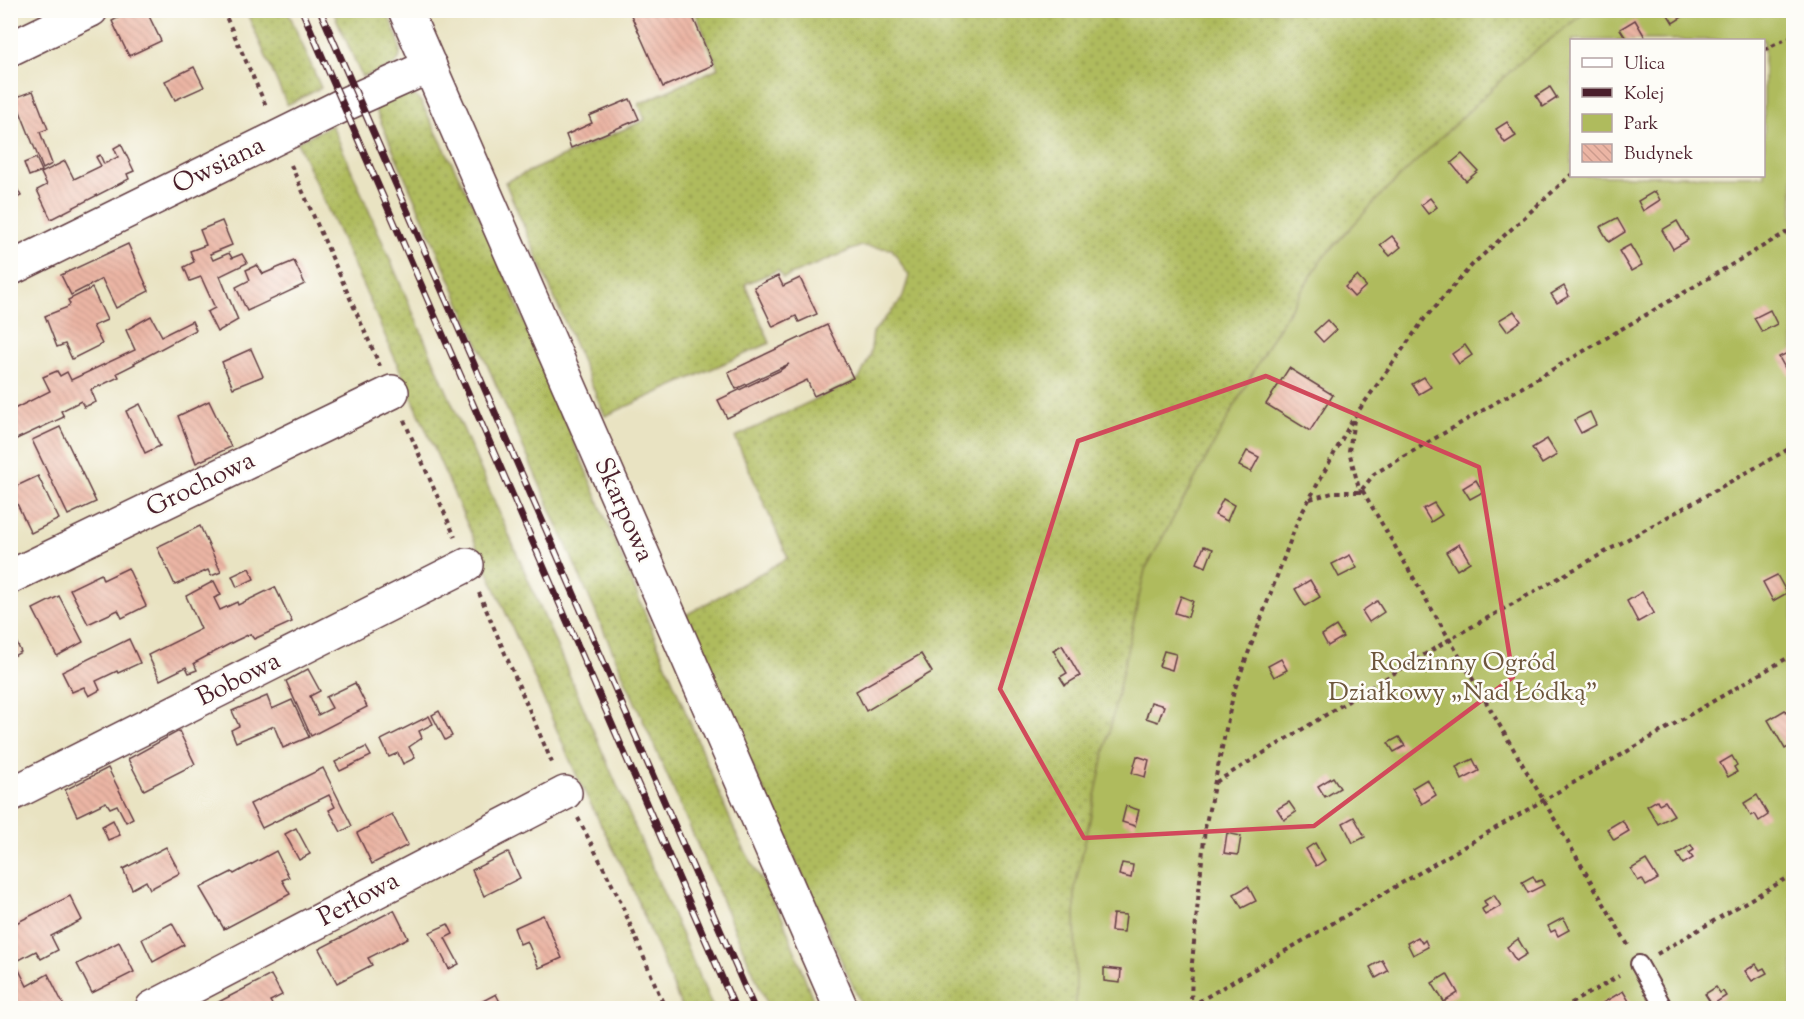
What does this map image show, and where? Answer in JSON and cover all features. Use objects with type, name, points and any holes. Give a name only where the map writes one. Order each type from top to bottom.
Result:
[{"type":"street","points":[[10,49],[91,10]]},
{"type":"street","name":"Skarpowa","points":[[405,10],[841,1008]]},
{"type":"street","name":"Owsiana","points":[[10,269],[343,105],[430,66]]},
{"type":"street","name":"Grochowa","points":[[10,577],[392,392]]},
{"type":"street","name":"Bobowa","points":[[10,795],[467,565]]},
{"type":"street","name":"Perłowa","points":[[152,1008],[566,793]]},
{"type":"lane","points":[[1639,964],[1664,1008]]},
{"type":"path","points":[[223,10],[566,793],[619,897],[665,1008]]},
{"type":"path","points":[[1765,50],[1794,35]]},
{"type":"path","points":[[1191,1007],[1192,963],[1205,828],[1234,691],[1298,520],[1354,417],[1425,318],[1473,264],[1570,176]]},
{"type":"path","points":[[1360,492],[1374,474],[1794,228]]},
{"type":"path","points":[[1354,417],[1349,451],[1360,492]]},
{"type":"path","points":[[1215,782],[1450,639],[1794,446]]},
{"type":"path","points":[[1310,499],[1336,492],[1360,492],[1361,489],[1639,964]]},
{"type":"path","points":[[1191,1007],[1794,654]]},
{"type":"path","points":[[1563,1008],[1794,874]]},
{"type":"highlighted area","points":[[1266,376],[1479,467],[1513,677],[1314,826],[1084,838],[1000,689],[1078,441]]},
{"type":"green space","points":[[246,11],[288,11],[321,88],[287,105]]},
{"type":"green space","points":[[333,11],[386,11],[400,46],[398,60],[394,65],[362,77]]},
{"type":"green space","points":[[695,11],[1587,11],[1517,65],[1382,194],[1322,259],[1272,338],[1145,570],[1075,887],[1076,1008],[863,1008],[684,616],[788,558],[735,437],[859,379],[870,356],[873,332],[902,299],[909,276],[892,249],[861,246],[783,278],[778,270],[745,284],[770,343],[605,416],[505,182],[645,120],[639,104],[718,68]]},
{"type":"green space","name":"Rodzinny Ogród Działkowy „Nad Łódką”","points":[[1587,11],[1793,11],[1793,1008],[1076,1008],[1075,887],[1145,570],[1272,338],[1322,259],[1382,194],[1517,65]]},
{"type":"green space","points":[[399,93],[412,93],[421,102],[488,234],[737,836],[783,919],[816,1008],[769,1008],[373,104]]},
{"type":"green space","points":[[332,125],[713,1008],[682,1008],[630,882],[580,783],[369,299],[297,142]]},
{"type":"building","points":[[133,10],[146,10],[161,41],[129,56],[112,21]]},
{"type":"building","points":[[641,10],[690,10],[713,65],[663,87],[631,15]]},
{"type":"building","points":[[1665,10],[1685,10],[1687,14],[1673,23]]},
{"type":"building","points":[[1635,20],[1645,37],[1626,39],[1620,29]]},
{"type":"building","points":[[194,67],[204,87],[175,100],[165,81]]},
{"type":"building","points":[[1550,87],[1557,98],[1543,107],[1536,96]]},
{"type":"building","points":[[11,89],[14,98],[33,91],[48,129],[40,132],[52,164],[43,169],[19,109],[11,112]]},
{"type":"building","points":[[630,99],[639,119],[571,148],[566,135],[592,123],[589,116]]},
{"type":"building","points":[[1507,122],[1516,136],[1505,143],[1496,129]]},
{"type":"building","points":[[121,144],[134,171],[127,174],[129,179],[51,219],[37,190],[47,185],[41,173],[65,161],[74,179],[101,166],[96,157],[100,155],[104,164],[118,157],[114,148]]},
{"type":"building","points":[[1462,154],[1478,171],[1466,181],[1451,163]]},
{"type":"building","points":[[36,158],[42,171],[29,176],[24,163]]},
{"type":"building","points":[[15,185],[21,196],[12,200],[17,213],[10,215],[10,187]]},
{"type":"building","points":[[1655,191],[1660,200],[1643,211],[1638,201]]},
{"type":"building","points":[[1430,198],[1437,207],[1428,214],[1421,205]]},
{"type":"building","points":[[1617,218],[1625,232],[1609,242],[1600,227]]},
{"type":"building","points":[[222,221],[232,245],[210,254],[213,260],[229,253],[232,258],[242,254],[247,263],[220,276],[238,320],[217,332],[207,312],[215,308],[201,277],[190,281],[184,267],[194,262],[190,251],[206,245],[200,230]]},
{"type":"building","points":[[1677,221],[1688,240],[1673,249],[1662,230]]},
{"type":"building","points":[[1392,236],[1401,247],[1390,256],[1380,245]]},
{"type":"building","points":[[128,244],[149,291],[116,308],[102,279],[71,295],[61,275]]},
{"type":"building","points":[[1630,245],[1642,265],[1631,271],[1619,251]]},
{"type":"building","points":[[294,261],[305,284],[247,311],[236,287],[250,280],[246,270],[257,265],[263,274]]},
{"type":"building","points":[[778,276],[783,286],[800,278],[817,314],[799,322],[796,316],[773,327],[754,287]]},
{"type":"building","points":[[1357,276],[1366,286],[1354,297],[1345,287]]},
{"type":"building","points":[[1564,286],[1569,296],[1557,303],[1551,294]]},
{"type":"building","points":[[92,288],[107,320],[93,326],[102,344],[72,359],[65,344],[57,347],[45,316],[68,307],[70,304],[68,300]]},
{"type":"building","points":[[1770,310],[1777,324],[1762,332],[1754,318]]},
{"type":"building","points":[[1514,311],[1521,321],[1507,331],[1499,320]]},
{"type":"building","points":[[151,316],[162,336],[192,321],[196,330],[117,373],[119,377],[91,390],[96,402],[84,407],[81,401],[61,411],[64,417],[10,442],[10,411],[50,391],[43,377],[57,371],[60,376],[67,372],[71,380],[135,350],[126,330]]},
{"type":"building","points":[[1327,320],[1336,330],[1323,342],[1314,332]]},
{"type":"building","points":[[827,325],[853,378],[814,396],[807,380],[727,418],[718,400],[789,364],[736,389],[728,372]]},
{"type":"building","points":[[1465,345],[1472,355],[1459,364],[1452,354]]},
{"type":"building","points":[[251,349],[263,376],[233,388],[222,362]]},
{"type":"building","points":[[1794,350],[1794,373],[1789,375],[1779,357]]},
{"type":"building","points":[[1289,368],[1333,395],[1310,431],[1266,404]]},
{"type":"building","points":[[1424,377],[1431,387],[1419,394],[1412,384]]},
{"type":"building","points":[[209,401],[231,447],[196,463],[178,416]]},
{"type":"building","points":[[140,404],[160,446],[145,453],[126,411]]},
{"type":"building","points":[[1590,412],[1596,425],[1581,433],[1574,420]]},
{"type":"building","points":[[60,427],[96,502],[68,515],[32,440]]},
{"type":"building","points":[[1547,439],[1557,455],[1542,464],[1532,448]]},
{"type":"building","points":[[1247,451],[1259,457],[1251,472],[1239,466]]},
{"type":"building","points":[[38,476],[59,519],[31,533],[10,489]]},
{"type":"building","points":[[1476,480],[1483,492],[1470,499],[1463,488]]},
{"type":"building","points":[[1223,499],[1234,505],[1227,521],[1215,515]]},
{"type":"building","points":[[1434,503],[1442,515],[1431,522],[1423,509]]},
{"type":"building","points":[[200,526],[221,572],[211,576],[208,570],[175,585],[157,547]]},
{"type":"building","points":[[1459,544],[1470,562],[1457,570],[1446,552]]},
{"type":"building","points":[[1204,546],[1213,549],[1206,567],[1197,563]]},
{"type":"building","points":[[1350,555],[1357,568],[1339,577],[1332,564]]},
{"type":"building","points":[[128,568],[146,606],[122,618],[118,610],[88,624],[70,589],[101,574],[103,580]]},
{"type":"building","points":[[249,568],[254,579],[237,587],[232,576]]},
{"type":"building","points":[[1777,575],[1787,593],[1773,601],[1763,582]]},
{"type":"building","points":[[1310,580],[1320,597],[1305,606],[1295,589]]},
{"type":"building","points":[[214,581],[221,595],[214,598],[220,610],[237,602],[238,605],[275,587],[292,622],[254,639],[250,634],[194,663],[197,670],[189,673],[186,667],[160,680],[148,655],[201,629],[186,596]]},
{"type":"building","points":[[1642,592],[1654,613],[1638,622],[1627,601]]},
{"type":"building","points":[[59,596],[83,642],[57,656],[33,609]]},
{"type":"building","points":[[1181,596],[1193,601],[1188,617],[1175,613]]},
{"type":"building","points":[[1377,601],[1384,612],[1369,622],[1362,611]]},
{"type":"building","points":[[1336,626],[1343,637],[1328,646],[1322,635]]},
{"type":"building","points":[[10,629],[21,652],[10,658]]},
{"type":"building","points":[[129,639],[140,663],[96,681],[100,690],[89,696],[84,687],[72,692],[62,672]]},
{"type":"building","points":[[1062,645],[1080,676],[1065,685],[1060,677],[1067,673],[1053,650]]},
{"type":"building","points":[[1164,651],[1176,654],[1172,670],[1159,666]]},
{"type":"building","points":[[921,654],[932,672],[866,711],[856,691]]},
{"type":"building","points":[[1281,659],[1287,670],[1274,677],[1268,666]]},
{"type":"building","points":[[308,669],[320,691],[310,696],[318,715],[332,708],[326,697],[355,683],[367,707],[311,736],[286,681]]},
{"type":"building","points":[[267,696],[272,709],[292,700],[309,737],[283,748],[274,726],[236,742],[231,730],[239,726],[232,711]]},
{"type":"building","points":[[1151,702],[1164,706],[1158,722],[1146,718]]},
{"type":"building","points":[[1785,710],[1794,724],[1794,744],[1785,749],[1768,720]]},
{"type":"building","points":[[439,711],[452,736],[445,740],[432,715]]},
{"type":"building","points":[[429,716],[433,724],[419,731],[422,738],[409,747],[415,758],[403,764],[398,753],[389,757],[381,740]]},
{"type":"building","points":[[179,731],[195,764],[144,790],[128,759]]},
{"type":"building","points":[[1399,737],[1405,746],[1394,752],[1388,743]]},
{"type":"building","points":[[366,747],[371,756],[340,771],[335,762]]},
{"type":"building","points":[[1137,756],[1149,760],[1145,777],[1132,773]]},
{"type":"building","points":[[1732,756],[1737,765],[1734,767],[1737,772],[1728,777],[1720,763]]},
{"type":"building","points":[[1473,759],[1479,771],[1462,780],[1456,767]]},
{"type":"building","points":[[108,768],[133,818],[126,822],[117,805],[110,808],[106,802],[77,816],[65,790]]},
{"type":"building","points":[[323,768],[352,826],[341,832],[329,810],[335,807],[329,795],[262,828],[250,804]]},
{"type":"building","points":[[1333,777],[1340,788],[1325,797],[1318,786]]},
{"type":"building","points":[[1427,779],[1436,795],[1422,804],[1412,788]]},
{"type":"building","points":[[1757,795],[1768,815],[1759,821],[1755,814],[1751,816],[1744,803]]},
{"type":"building","points":[[1657,800],[1659,804],[1665,801],[1674,815],[1658,824],[1647,806]]},
{"type":"building","points":[[1289,802],[1296,812],[1284,820],[1277,809]]},
{"type":"building","points":[[1126,806],[1139,810],[1135,826],[1122,822]]},
{"type":"building","points":[[392,814],[408,845],[372,864],[357,833]]},
{"type":"building","points":[[1354,817],[1365,837],[1353,843],[1343,823]]},
{"type":"building","points":[[113,820],[120,835],[108,840],[102,826]]},
{"type":"building","points":[[1622,820],[1629,831],[1614,840],[1607,829]]},
{"type":"building","points":[[296,828],[310,854],[299,860],[285,834]]},
{"type":"building","points":[[1227,833],[1241,836],[1238,855],[1224,853]]},
{"type":"building","points":[[1315,843],[1325,860],[1316,866],[1306,849]]},
{"type":"building","points":[[1691,845],[1694,850],[1689,853],[1693,858],[1683,864],[1677,854]]},
{"type":"building","points":[[166,847],[180,873],[150,889],[146,881],[132,889],[123,869]]},
{"type":"building","points":[[276,851],[289,877],[282,880],[290,894],[224,929],[200,888],[232,872],[234,874]]},
{"type":"building","points":[[508,852],[520,878],[484,896],[472,870]]},
{"type":"building","points":[[1646,860],[1658,879],[1646,886],[1642,879],[1638,881],[1631,869]]},
{"type":"building","points":[[1122,863],[1133,865],[1131,878],[1119,875]]},
{"type":"building","points":[[1533,876],[1536,882],[1541,880],[1544,885],[1528,893],[1522,882]]},
{"type":"building","points":[[1248,886],[1256,901],[1242,908],[1234,894]]},
{"type":"building","points":[[1494,895],[1501,906],[1485,915],[1482,909],[1487,906],[1484,901]]},
{"type":"building","points":[[70,896],[82,920],[51,936],[58,950],[41,959],[36,951],[15,962],[27,986],[48,974],[65,1008],[10,1008],[10,926]]},
{"type":"building","points":[[394,910],[408,938],[368,958],[372,965],[337,983],[319,949]]},
{"type":"building","points":[[1113,914],[1126,915],[1124,932],[1111,931]]},
{"type":"building","points":[[543,915],[562,958],[539,968],[527,941],[520,944],[514,928]]},
{"type":"building","points":[[1563,918],[1569,930],[1558,936],[1555,930],[1551,932],[1548,926]]},
{"type":"building","points":[[172,923],[184,945],[153,962],[142,939]]},
{"type":"building","points":[[448,924],[453,934],[445,938],[459,964],[449,969],[430,932]]},
{"type":"building","points":[[1418,937],[1422,943],[1425,940],[1428,947],[1413,955],[1407,943]]},
{"type":"building","points":[[1518,939],[1527,954],[1516,961],[1507,947]]},
{"type":"building","points":[[119,942],[134,972],[92,993],[77,964]]},
{"type":"building","points":[[1382,960],[1388,971],[1376,978],[1370,967]]},
{"type":"building","points":[[1756,964],[1760,970],[1764,968],[1767,973],[1752,981],[1745,971]]},
{"type":"building","points":[[1104,968],[1121,970],[1120,983],[1104,981]]},
{"type":"building","points":[[1447,974],[1458,993],[1444,1002],[1432,983]]},
{"type":"building","points":[[271,975],[282,995],[270,1001],[274,1008],[207,1008]]},
{"type":"building","points":[[1716,987],[1726,996],[1712,1005],[1705,994]]},
{"type":"building","points":[[1623,991],[1633,1008],[1594,1008]]},
{"type":"building","points":[[496,994],[502,1006],[479,1008],[477,1004]]},
{"type":"railway","points":[[302,10],[735,1008]]},
{"type":"railway","points":[[320,10],[754,1008]]}]
